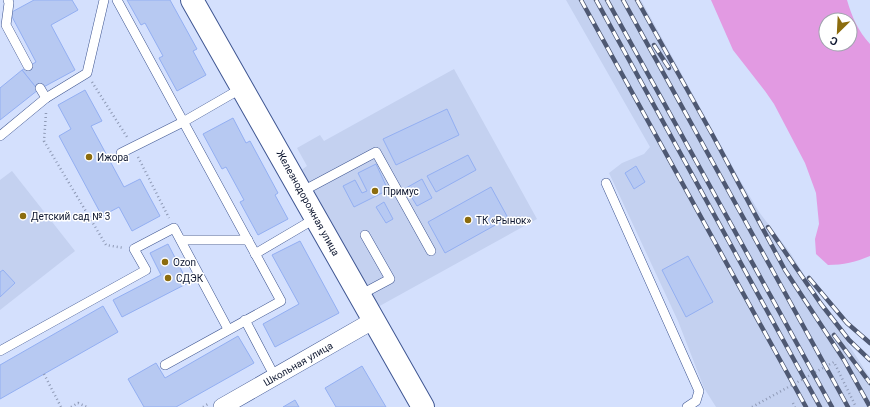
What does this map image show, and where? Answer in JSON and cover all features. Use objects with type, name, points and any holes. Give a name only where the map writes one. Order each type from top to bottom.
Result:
[{"type":"street","name":"Железнодорожная улица","points":[[192,0],[423,407]]},
{"type":"street","name":"Школьная улица","points":[[216,405],[275,377],[374,320]]},
{"type":"lane","points":[[0,136],[47,98],[87,73],[104,0]]},
{"type":"lane","points":[[117,0],[281,301],[165,365]]},
{"type":"lane","points":[[10,1],[6,25],[28,66]]},
{"type":"lane","points":[[40,88],[47,98]]},
{"type":"lane","points":[[121,154],[183,122],[242,88]]},
{"type":"lane","points":[[301,192],[376,152],[431,251]]},
{"type":"lane","points":[[606,184],[699,391],[696,400],[687,407]]},
{"type":"lane","points":[[255,254],[316,218]]},
{"type":"lane","points":[[0,351],[146,270],[134,249],[174,228],[228,329]]},
{"type":"lane","points":[[360,295],[390,278],[365,235]]},
{"type":"lane","points":[[180,240],[248,240]]},
{"type":"lane","points":[[245,320],[275,377]]},
{"type":"path","points":[[87,73],[133,147],[174,228]]},
{"type":"path","points":[[47,98],[44,141],[106,245],[134,249]]},
{"type":"path","points":[[752,407],[834,362],[856,407]]},
{"type":"path","points":[[44,374],[61,407]]},
{"type":"path","points":[[71,407],[78,403],[87,407]]},
{"type":"path","points":[[793,403],[795,407]]},
{"type":"path","points":[[203,407],[216,405]]},
{"type":"shaded area","points":[[566,0],[641,0],[759,212],[789,251],[870,378],[870,407],[716,407],[704,388],[678,321],[609,173],[622,163],[644,154],[650,147]]},
{"type":"shaded area","points":[[711,0],[847,0],[851,12],[818,12],[818,52],[858,52],[858,27],[870,44],[870,256],[849,263],[828,265],[816,254],[815,239],[819,224],[816,193],[805,163],[774,104],[733,50]]},
{"type":"shaded area","points":[[454,69],[537,219],[376,308],[300,171],[307,166],[297,148],[320,135],[324,141]]},
{"type":"shaded area","name":"Детский сад № 3","points":[[12,171],[75,251],[0,310],[0,180]]},
{"type":"building","points":[[34,0],[72,0],[78,10],[51,25],[75,70],[38,90],[22,70],[36,62],[10,13]]},
{"type":"building","points":[[127,0],[170,0],[197,49],[193,51],[206,75],[177,91],[159,58],[163,56],[145,23],[141,25]]},
{"type":"building","points":[[22,70],[38,90],[0,120],[0,88]]},
{"type":"building","name":"Ижора","points":[[85,90],[102,121],[91,126],[124,187],[140,179],[160,216],[132,231],[119,207],[102,216],[59,136],[71,129],[58,105]]},
{"type":"building","points":[[447,109],[459,135],[396,165],[383,139]]},
{"type":"building","points":[[233,118],[246,143],[250,141],[278,193],[275,195],[288,219],[258,235],[240,202],[244,200],[226,167],[222,169],[203,134]]},
{"type":"building","points":[[468,155],[476,170],[436,192],[427,176]]},
{"type":"building","points":[[376,164],[388,190],[354,207],[343,186],[355,180],[362,193],[367,191],[358,173]]},
{"type":"building","points":[[636,166],[645,182],[634,189],[625,173]]},
{"type":"building","points":[[422,179],[432,198],[417,206],[406,188]]},
{"type":"building","name":"ТК «Рынок»","points":[[491,187],[508,218],[445,253],[428,222]]},
{"type":"building","points":[[384,202],[393,219],[386,223],[376,207]]},
{"type":"building","points":[[300,241],[339,313],[275,347],[263,324],[299,304],[272,255]]},
{"type":"building","points":[[168,244],[188,283],[122,317],[113,300],[161,275],[150,253]]},
{"type":"building","points":[[688,256],[713,302],[686,317],[662,270]]},
{"type":"building","points":[[3,270],[15,283],[0,297],[0,272]]},
{"type":"building","points":[[103,306],[118,332],[0,399],[0,365]]},
{"type":"building","points":[[238,336],[254,363],[176,407],[144,407],[128,379],[156,363],[165,378]]},
{"type":"building","points":[[362,366],[386,407],[336,407],[325,388]]},
{"type":"building","points":[[295,400],[299,407],[283,407]]},
{"type":"railway","points":[[581,0],[806,407]]},
{"type":"railway","points":[[596,0],[820,407]]},
{"type":"railway","points":[[607,0],[832,407]]},
{"type":"railway","points":[[623,0],[848,407]]},
{"type":"railway","points":[[637,0],[712,134],[785,270],[844,360],[870,407]]},
{"type":"railway","points":[[654,45],[669,68]]},
{"type":"railway","points":[[768,227],[821,304],[849,340],[870,360]]},
{"type":"railway","points":[[809,278],[847,323],[870,343]]},
{"type":"railway","points":[[834,335],[870,383]]},
{"type":"place","name":"Ижора","points":[[89,157]]},
{"type":"place","name":"Примус","points":[[375,191]]},
{"type":"place","name":"Детский сад № 3","points":[[23,216]]},
{"type":"place","name":"ТК «Рынок»","points":[[468,220]]},
{"type":"place","name":"Ozon","points":[[165,262]]},
{"type":"place","name":"СДЭК","points":[[168,278]]}]
